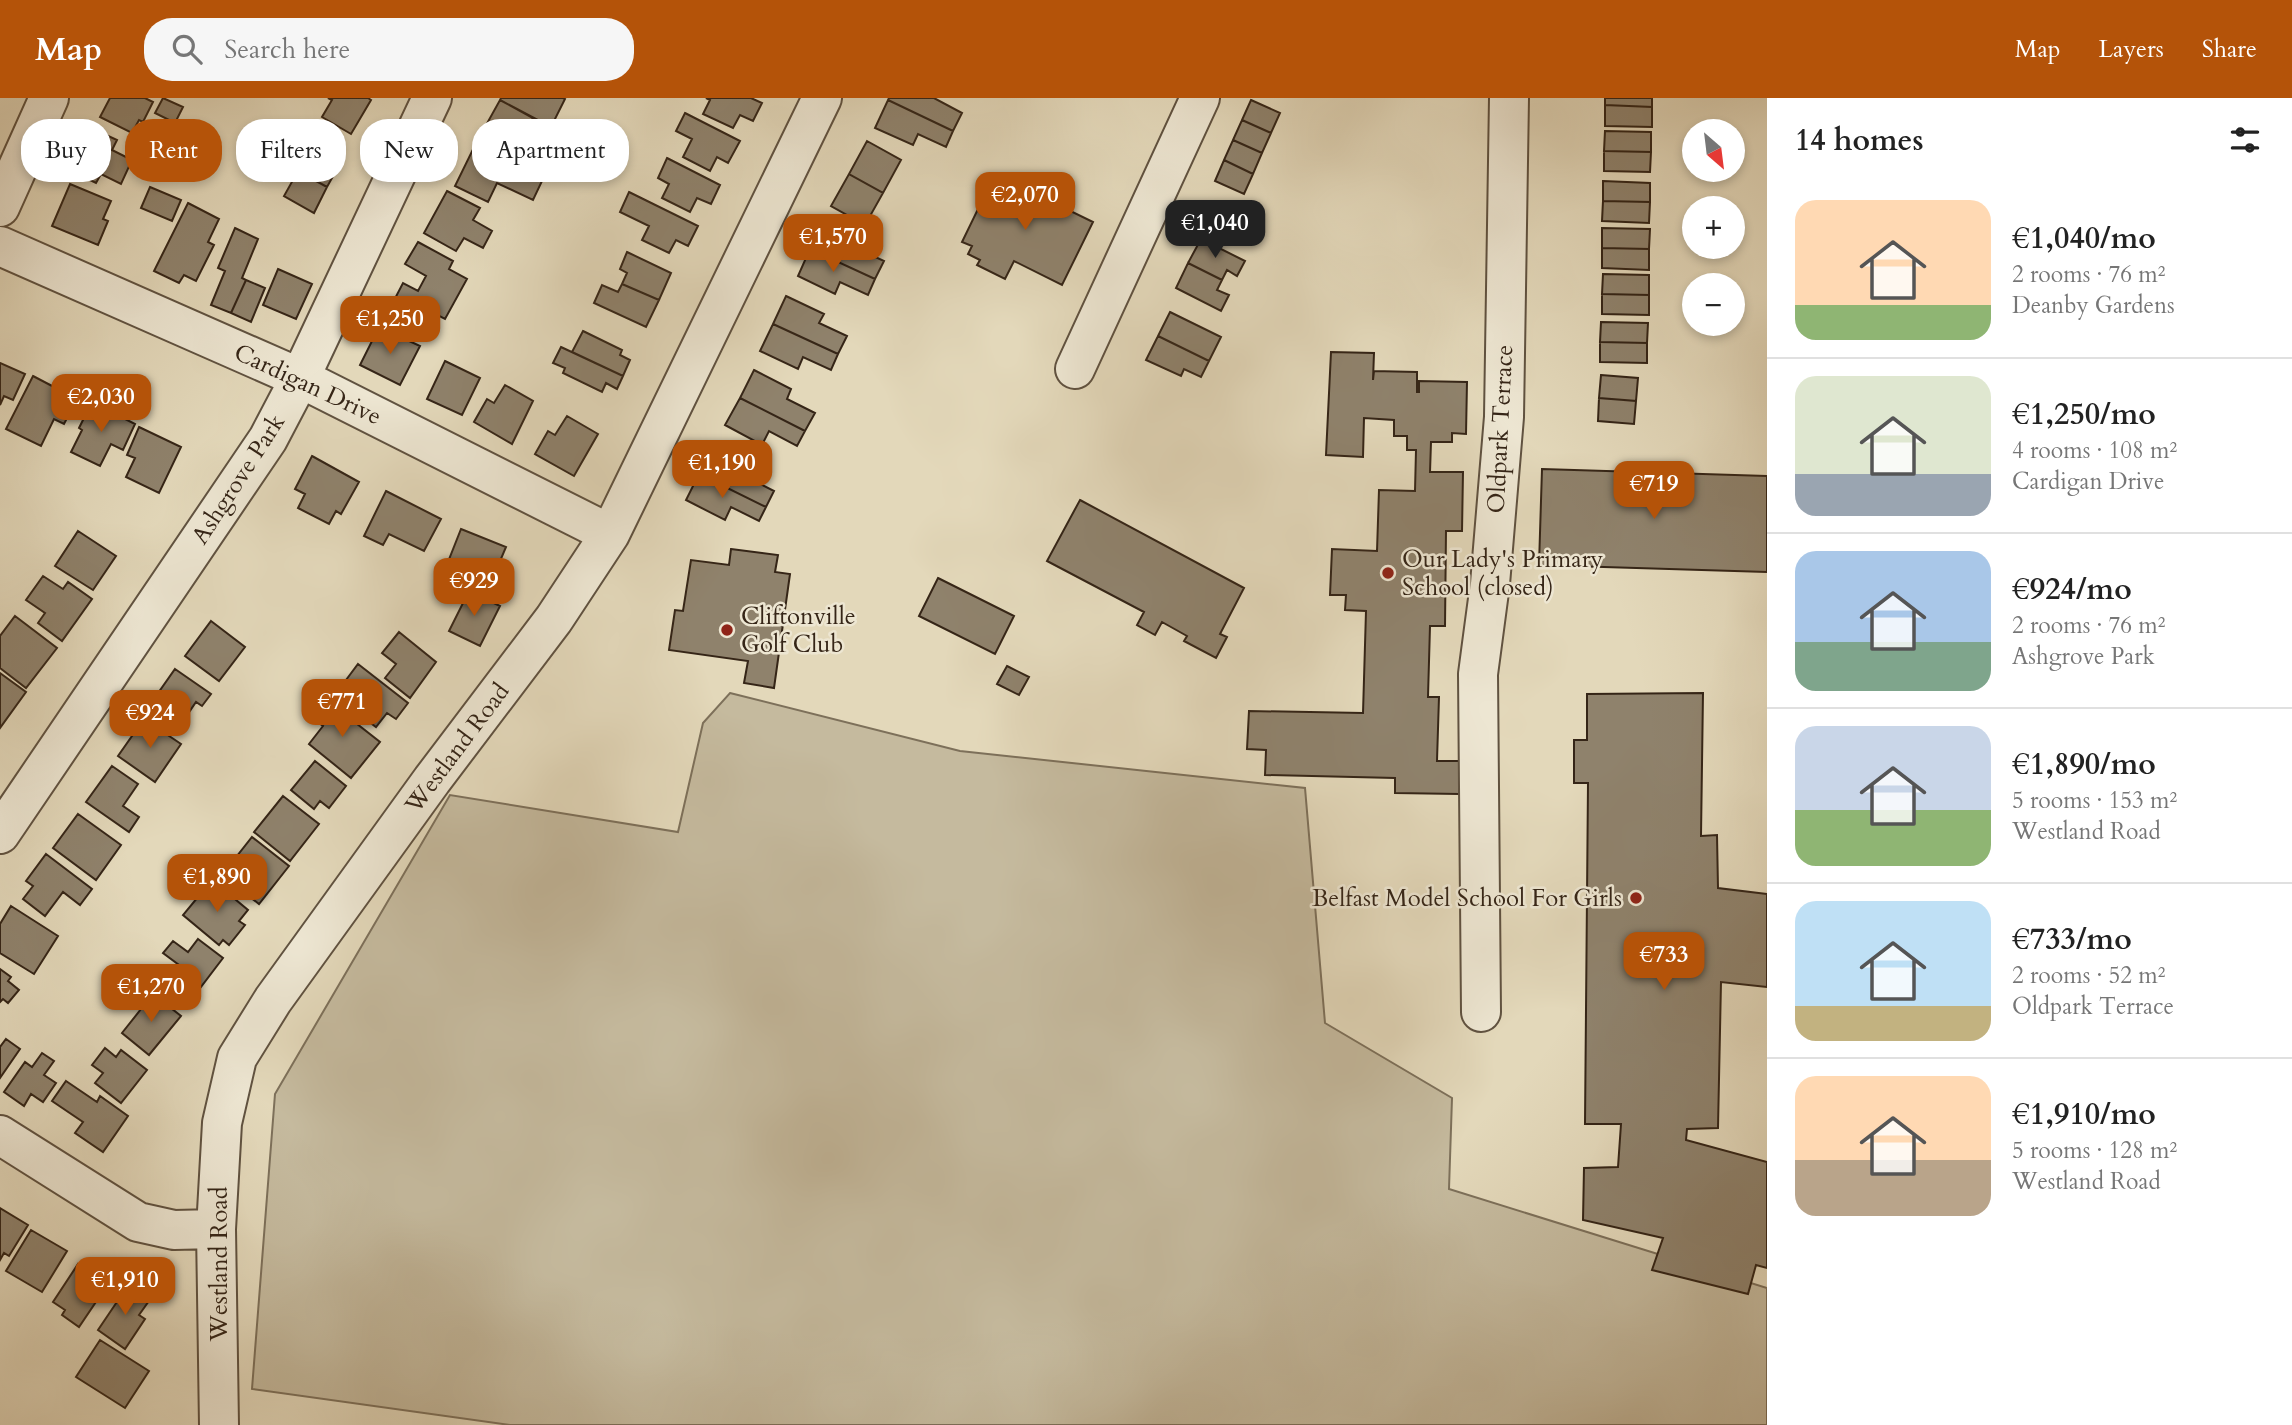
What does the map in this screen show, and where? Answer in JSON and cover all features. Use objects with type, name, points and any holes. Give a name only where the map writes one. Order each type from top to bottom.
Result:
[{"type":"street","points":[[0,207],[49,98]]},
{"type":"street","name":"Ashgrove Park","points":[[0,834],[268,439],[300,378],[432,98]]},
{"type":"street","name":"Westland Road","points":[[219,1425],[216,1230],[222,1123],[237,1058],[272,1000],[432,780],[554,619],[611,534],[822,98]]},
{"type":"street","points":[[1075,369],[1200,98]]},
{"type":"street","name":"Oldpark Terrace","points":[[1480,1012],[1478,674],[1490,584],[1504,417],[1509,98]]},
{"type":"street","name":"Cardigan Drive","points":[[0,246],[300,378],[611,534]]},
{"type":"street","points":[[0,1135],[138,1222],[174,1230],[216,1230]]},
{"type":"shaded area","name":"Cliftonville Golf Club","points":[[730,693],[960,751],[1305,788],[1325,1023],[1452,1098],[1449,1189],[1767,1288],[1767,1425],[510,1425],[252,1389],[275,1094],[450,795],[678,832],[703,723]]},
{"type":"building","points":[[110,98],[145,98],[153,102],[144,119],[125,119],[125,130],[111,122],[111,119],[100,117]]},
{"type":"building","points":[[163,98],[183,107],[177,119],[167,119],[155,113]]},
{"type":"building","points":[[328,98],[371,100],[351,134],[346,131],[346,119],[322,117],[332,100]]},
{"type":"building","points":[[706,98],[751,98],[762,103],[753,121],[740,115],[733,128],[703,114],[710,100]]},
{"type":"building","points":[[934,98],[962,113],[953,131],[888,100]]},
{"type":"building","points":[[1605,98],[1652,98],[1652,107],[1605,105]]},
{"type":"building","points":[[565,99],[555,119],[536,119],[500,100]]},
{"type":"building","points":[[500,100],[533,118],[532,119],[489,119]]},
{"type":"building","points":[[888,100],[953,131],[946,147],[918,134],[913,145],[875,128]]},
{"type":"building","points":[[1251,100],[1280,113],[1271,133],[1242,120]]},
{"type":"building","points":[[1605,105],[1652,107],[1652,127],[1605,126]]},
{"type":"building","points":[[685,113],[740,141],[728,163],[717,157],[710,171],[683,157],[692,139],[676,131]]},
{"type":"building","points":[[1242,120],[1271,133],[1262,153],[1233,140]]},
{"type":"building","points":[[1605,131],[1651,132],[1651,152],[1604,151]]},
{"type":"building","points":[[111,137],[117,140],[112,150],[125,156],[125,175],[121,184],[111,179]]},
{"type":"building","points":[[1233,140],[1262,153],[1253,174],[1224,160]]},
{"type":"building","points":[[867,141],[901,160],[883,193],[849,174]]},
{"type":"building","points":[[472,151],[472,182],[542,182],[533,200],[497,183],[488,202],[455,186]]},
{"type":"building","points":[[1604,151],[1651,152],[1650,172],[1604,171]]},
{"type":"building","points":[[667,158],[720,185],[711,204],[697,198],[690,212],[662,198],[669,184],[658,178]]},
{"type":"building","points":[[1224,160],[1253,174],[1244,194],[1215,181]]},
{"type":"building","points":[[849,174],[883,193],[865,225],[831,206]]},
{"type":"building","points":[[995,174],[1093,222],[1062,285],[1014,261],[1005,279],[977,265],[980,260],[968,254],[972,246],[962,242]]},
{"type":"building","points":[[1603,181],[1650,183],[1650,202],[1603,201]]},
{"type":"building","points":[[292,182],[318,182],[327,187],[314,213],[284,196]]},
{"type":"building","points":[[70,184],[111,201],[103,219],[108,221],[98,245],[52,226]]},
{"type":"building","points":[[150,187],[181,200],[172,221],[141,208]]},
{"type":"building","points":[[447,191],[480,208],[473,220],[492,231],[483,248],[464,238],[456,251],[424,233]]},
{"type":"building","points":[[629,192],[698,226],[688,246],[676,240],[669,253],[642,240],[649,226],[620,212]]},
{"type":"building","points":[[1603,201],[1650,202],[1649,223],[1602,221]]},
{"type":"building","points":[[188,203],[219,219],[208,242],[214,245],[196,281],[184,275],[179,283],[154,271]]},
{"type":"building","points":[[823,221],[861,239],[856,248],[884,261],[875,279],[810,249]]},
{"type":"building","points":[[235,228],[258,239],[242,278],[246,280],[231,313],[211,305],[225,271],[218,268]]},
{"type":"building","points":[[1602,228],[1650,229],[1649,249],[1602,248]]},
{"type":"building","points":[[1201,239],[1245,261],[1237,276],[1227,270],[1222,280],[1188,263]]},
{"type":"building","points":[[418,242],[453,261],[449,269],[467,279],[445,319],[422,307],[413,323],[389,310],[403,283],[418,291],[426,276],[405,264]]},
{"type":"building","points":[[1602,248],[1649,249],[1649,270],[1602,268]]},
{"type":"building","points":[[810,249],[875,279],[868,295],[840,282],[835,294],[798,276]]},
{"type":"building","points":[[627,252],[671,273],[659,300],[622,284],[627,273],[620,269]]},
{"type":"building","points":[[1188,263],[1222,280],[1217,290],[1229,295],[1221,311],[1176,288]]},
{"type":"building","points":[[278,269],[312,284],[296,319],[263,305]]},
{"type":"building","points":[[1603,274],[1649,275],[1649,295],[1602,294]]},
{"type":"building","points":[[246,280],[265,288],[251,322],[231,313]]},
{"type":"building","points":[[622,284],[659,300],[646,327],[594,303],[602,285],[618,292]]},
{"type":"building","points":[[1602,294],[1649,295],[1649,315],[1602,314]]},
{"type":"building","points":[[786,296],[824,314],[819,323],[847,336],[838,354],[773,324]]},
{"type":"building","points":[[1170,312],[1221,337],[1209,361],[1158,336]]},
{"type":"building","points":[[1601,322],[1648,323],[1647,343],[1600,342]]},
{"type":"building","points":[[773,324],[838,354],[831,370],[803,357],[798,369],[760,351]]},
{"type":"building","points":[[379,327],[420,346],[400,385],[360,365]]},
{"type":"building","points":[[583,331],[622,350],[620,355],[630,360],[623,376],[572,352]]},
{"type":"building","points":[[1158,336],[1209,361],[1201,377],[1184,369],[1181,376],[1146,360]]},
{"type":"building","points":[[1600,342],[1647,343],[1647,363],[1600,362]]},
{"type":"building","points":[[561,347],[623,376],[617,389],[606,383],[602,392],[563,373],[565,368],[553,363]]},
{"type":"building","name":"Our Lady's Primary School (closed)","points":[[1331,352],[1374,353],[1373,380],[1374,371],[1417,372],[1417,392],[1419,381],[1467,382],[1466,434],[1452,433],[1452,442],[1431,442],[1430,472],[1463,472],[1462,531],[1446,531],[1445,626],[1430,626],[1428,697],[1439,697],[1437,761],[1460,761],[1459,794],[1395,793],[1395,778],[1265,775],[1266,750],[1247,749],[1249,711],[1363,713],[1366,611],[1345,610],[1346,595],[1330,595],[1332,549],[1377,551],[1379,490],[1415,491],[1416,450],[1407,450],[1407,436],[1394,436],[1394,420],[1364,418],[1363,457],[1326,455]]},
{"type":"building","points":[[445,361],[480,378],[462,415],[427,399]]},
{"type":"building","points":[[0,363],[25,374],[13,400],[4,396],[0,405]]},
{"type":"building","points":[[754,370],[791,389],[787,399],[815,413],[805,431],[740,398]]},
{"type":"building","points":[[1601,375],[1638,378],[1636,401],[1599,398]]},
{"type":"building","points":[[33,376],[77,399],[64,424],[54,419],[41,446],[6,429]]},
{"type":"building","points":[[505,385],[533,401],[512,444],[474,422],[487,399],[494,403]]},
{"type":"building","points":[[740,398],[805,431],[797,446],[769,431],[762,445],[725,425]]},
{"type":"building","points":[[1599,398],[1636,401],[1634,424],[1598,421]]},
{"type":"building","points":[[92,402],[135,424],[123,450],[111,444],[100,466],[71,452]]},
{"type":"building","points":[[567,416],[598,434],[574,476],[535,454],[548,431],[555,435]]},
{"type":"building","points":[[139,427],[181,447],[159,493],[126,477],[135,458],[127,455]]},
{"type":"building","points":[[712,447],[752,467],[747,477],[774,491],[766,507],[699,474]]},
{"type":"building","points":[[312,456],[359,482],[341,514],[336,511],[329,524],[298,508],[305,494],[295,489]]},
{"type":"building","points":[[1542,469],[1767,476],[1767,572],[1539,565]]},
{"type":"building","points":[[699,474],[766,507],[759,521],[731,507],[725,520],[686,500]]},
{"type":"building","points":[[386,491],[441,519],[424,551],[389,534],[383,545],[364,536]]},
{"type":"building","points":[[1080,500],[1244,588],[1220,634],[1227,637],[1216,658],[1184,641],[1187,636],[1162,622],[1155,635],[1137,625],[1144,612],[1047,561]]},
{"type":"building","points":[[461,529],[506,547],[492,580],[448,562]]},
{"type":"building","points":[[78,531],[116,556],[93,590],[55,566]]},
{"type":"building","name":"Cliftonville Golf Club","points":[[731,549],[778,555],[775,572],[790,574],[774,688],[744,683],[748,661],[669,650],[675,610],[683,611],[691,560],[729,565]]},
{"type":"building","points":[[43,576],[63,589],[68,582],[92,599],[62,641],[38,623],[45,613],[26,600]]},
{"type":"building","points":[[938,578],[1014,616],[995,654],[919,616]]},
{"type":"building","points":[[469,591],[500,606],[480,646],[449,631]]},
{"type":"building","points":[[15,616],[57,648],[26,688],[0,668],[0,636]]},
{"type":"building","points":[[211,621],[245,647],[219,681],[185,656]]},
{"type":"building","points":[[399,632],[436,662],[410,698],[385,678],[396,664],[382,653]]},
{"type":"building","points":[[358,664],[408,703],[396,719],[387,713],[376,727],[350,707],[362,693],[346,680]]},
{"type":"building","points":[[1007,666],[1029,677],[1019,695],[997,684]]},
{"type":"building","points":[[175,669],[211,694],[202,706],[196,702],[179,727],[149,706]]},
{"type":"building","points":[[0,673],[26,692],[0,728]]},
{"type":"building","points":[[1703,693],[1701,836],[1717,835],[1718,888],[1767,894],[1767,987],[1721,982],[1718,1128],[1687,1129],[1686,1140],[1767,1162],[1767,1268],[1756,1265],[1748,1294],[1652,1270],[1663,1238],[1583,1220],[1584,1168],[1618,1167],[1621,1124],[1585,1124],[1588,783],[1574,783],[1574,740],[1587,740],[1587,694]]},
{"type":"building","points":[[324,698],[380,742],[351,778],[309,744],[323,726],[310,716]]},
{"type":"building","points":[[144,719],[181,744],[155,782],[118,756]]},
{"type":"building","points":[[315,761],[346,786],[329,808],[320,801],[314,809],[291,790]]},
{"type":"building","points":[[112,766],[138,784],[123,806],[139,817],[129,832],[86,802]]},
{"type":"building","points":[[283,796],[319,824],[290,861],[254,832]]},
{"type":"building","points":[[78,814],[121,845],[96,880],[53,848]]},
{"type":"building","points":[[252,837],[289,866],[259,904],[222,875]]},
{"type":"building","points":[[46,854],[92,889],[80,905],[63,892],[45,916],[23,899],[33,886],[26,881]]},
{"type":"building","points":[[212,880],[248,910],[239,921],[245,925],[229,945],[223,940],[219,945],[183,915]]},
{"type":"building","points":[[11,906],[58,936],[34,974],[0,953],[0,924]]},
{"type":"building","points":[[198,939],[223,958],[194,996],[169,978],[179,965],[163,953],[173,941],[188,952]]},
{"type":"building","points":[[0,969],[11,977],[8,981],[19,990],[8,1003],[3,999],[0,1002]]},
{"type":"building","points":[[153,994],[181,1016],[149,1055],[122,1033]]},
{"type":"building","points":[[6,1039],[20,1049],[0,1078],[0,1047]]},
{"type":"building","points":[[105,1048],[116,1057],[121,1050],[147,1070],[121,1103],[95,1083],[103,1073],[92,1065]]},
{"type":"building","points":[[42,1053],[54,1061],[44,1075],[56,1083],[43,1102],[31,1094],[24,1106],[4,1092],[25,1062],[32,1067]]},
{"type":"building","points":[[66,1081],[97,1102],[100,1096],[128,1116],[103,1152],[75,1133],[83,1122],[52,1101]]},
{"type":"building","points":[[0,1208],[28,1225],[9,1256],[4,1253],[0,1260]]},
{"type":"building","points":[[31,1230],[67,1251],[42,1292],[6,1271]]},
{"type":"building","points":[[78,1264],[108,1284],[79,1327],[62,1315],[65,1310],[53,1302]]},
{"type":"building","points":[[129,1284],[151,1298],[139,1315],[145,1319],[125,1349],[98,1330]]},
{"type":"building","points":[[100,1340],[149,1371],[125,1408],[76,1377]]},
{"type":"place","name":"Our Lady's Primary School (closed)","points":[[1388,573]]},
{"type":"place","name":"Cliftonville Golf Club","points":[[727,630]]},
{"type":"place","name":"Belfast Model School For Girls","points":[[1636,898]]}]
